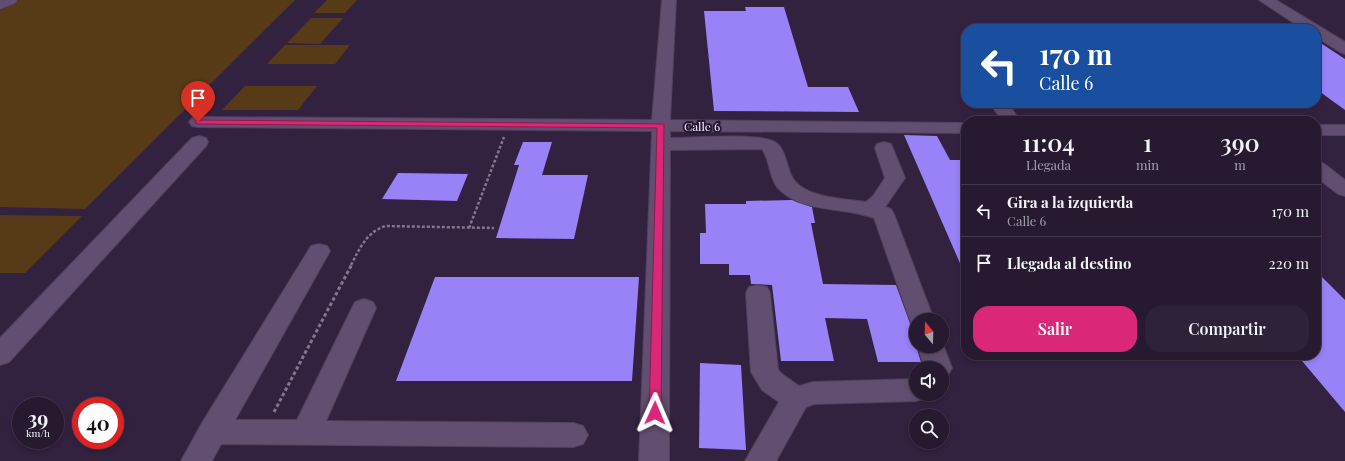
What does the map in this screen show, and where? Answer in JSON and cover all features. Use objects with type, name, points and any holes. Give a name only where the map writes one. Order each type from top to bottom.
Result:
[{"type":"street","points":[[0,5],[10,0]]},
{"type":"street","points":[[654,461],[661,134],[669,0]]},
{"type":"street","points":[[1266,0],[1305,24]]},
{"type":"street","points":[[1321,34],[1345,49]]},
{"type":"street","name":"Calle 6","points":[[0,355],[199,132],[661,134],[961,128]]},
{"type":"street","points":[[1321,130],[1345,130]]},
{"type":"street","points":[[661,134],[768,145],[773,151],[785,183],[797,193],[814,200],[870,209],[884,214],[919,313]]},
{"type":"street","points":[[870,209],[881,200],[895,178],[884,148]]},
{"type":"street","points":[[1321,171],[1345,190]]},
{"type":"street","points":[[196,461],[319,251]]},
{"type":"street","points":[[758,294],[765,372],[772,382],[796,398]]},
{"type":"street","points":[[306,433],[364,308]]},
{"type":"street","points":[[760,461],[796,398],[813,393],[909,390]]},
{"type":"street","points":[[212,432],[573,435]]},
{"type":"path","points":[[469,228],[504,136]]},
{"type":"shaded area","points":[[19,0],[295,0],[85,209],[0,207],[0,11]]},
{"type":"shaded area","points":[[327,0],[357,0],[345,13],[314,13]]},
{"type":"shaded area","points":[[311,18],[343,18],[320,44],[287,43]]},
{"type":"shaded area","points":[[285,45],[350,45],[335,64],[267,64]]},
{"type":"shaded area","points":[[245,86],[317,86],[298,110],[222,110]]},
{"type":"shaded area","points":[[0,215],[82,216],[25,273],[0,273]]},
{"type":"building","points":[[745,7],[784,7],[808,87],[848,87],[859,112],[714,111],[704,11],[746,11]]},
{"type":"building","points":[[1321,43],[1345,59],[1345,110],[1321,93]]},
{"type":"building","points":[[904,135],[937,136],[950,160],[961,160],[961,266]]},
{"type":"building","points":[[523,142],[552,142],[542,175],[588,175],[574,239],[496,238],[519,165],[514,165]]},
{"type":"building","points":[[398,173],[468,174],[457,201],[382,199]]},
{"type":"building","points":[[792,200],[812,207],[815,223],[811,223],[823,284],[896,285],[909,321],[909,353],[918,353],[921,361],[878,362],[867,319],[825,318],[834,361],[781,361],[772,285],[751,284],[750,275],[729,275],[729,264],[700,264],[700,233],[706,233],[705,204],[746,204],[746,201]]},
{"type":"building","points":[[1321,276],[1345,300],[1345,412],[1301,360],[1321,360]]},
{"type":"building","points":[[435,277],[639,277],[632,381],[396,381]]},
{"type":"building","points":[[700,363],[741,365],[746,450],[699,448]]},
{"type":"route","points":[[198,122],[661,125],[655,413]]}]
